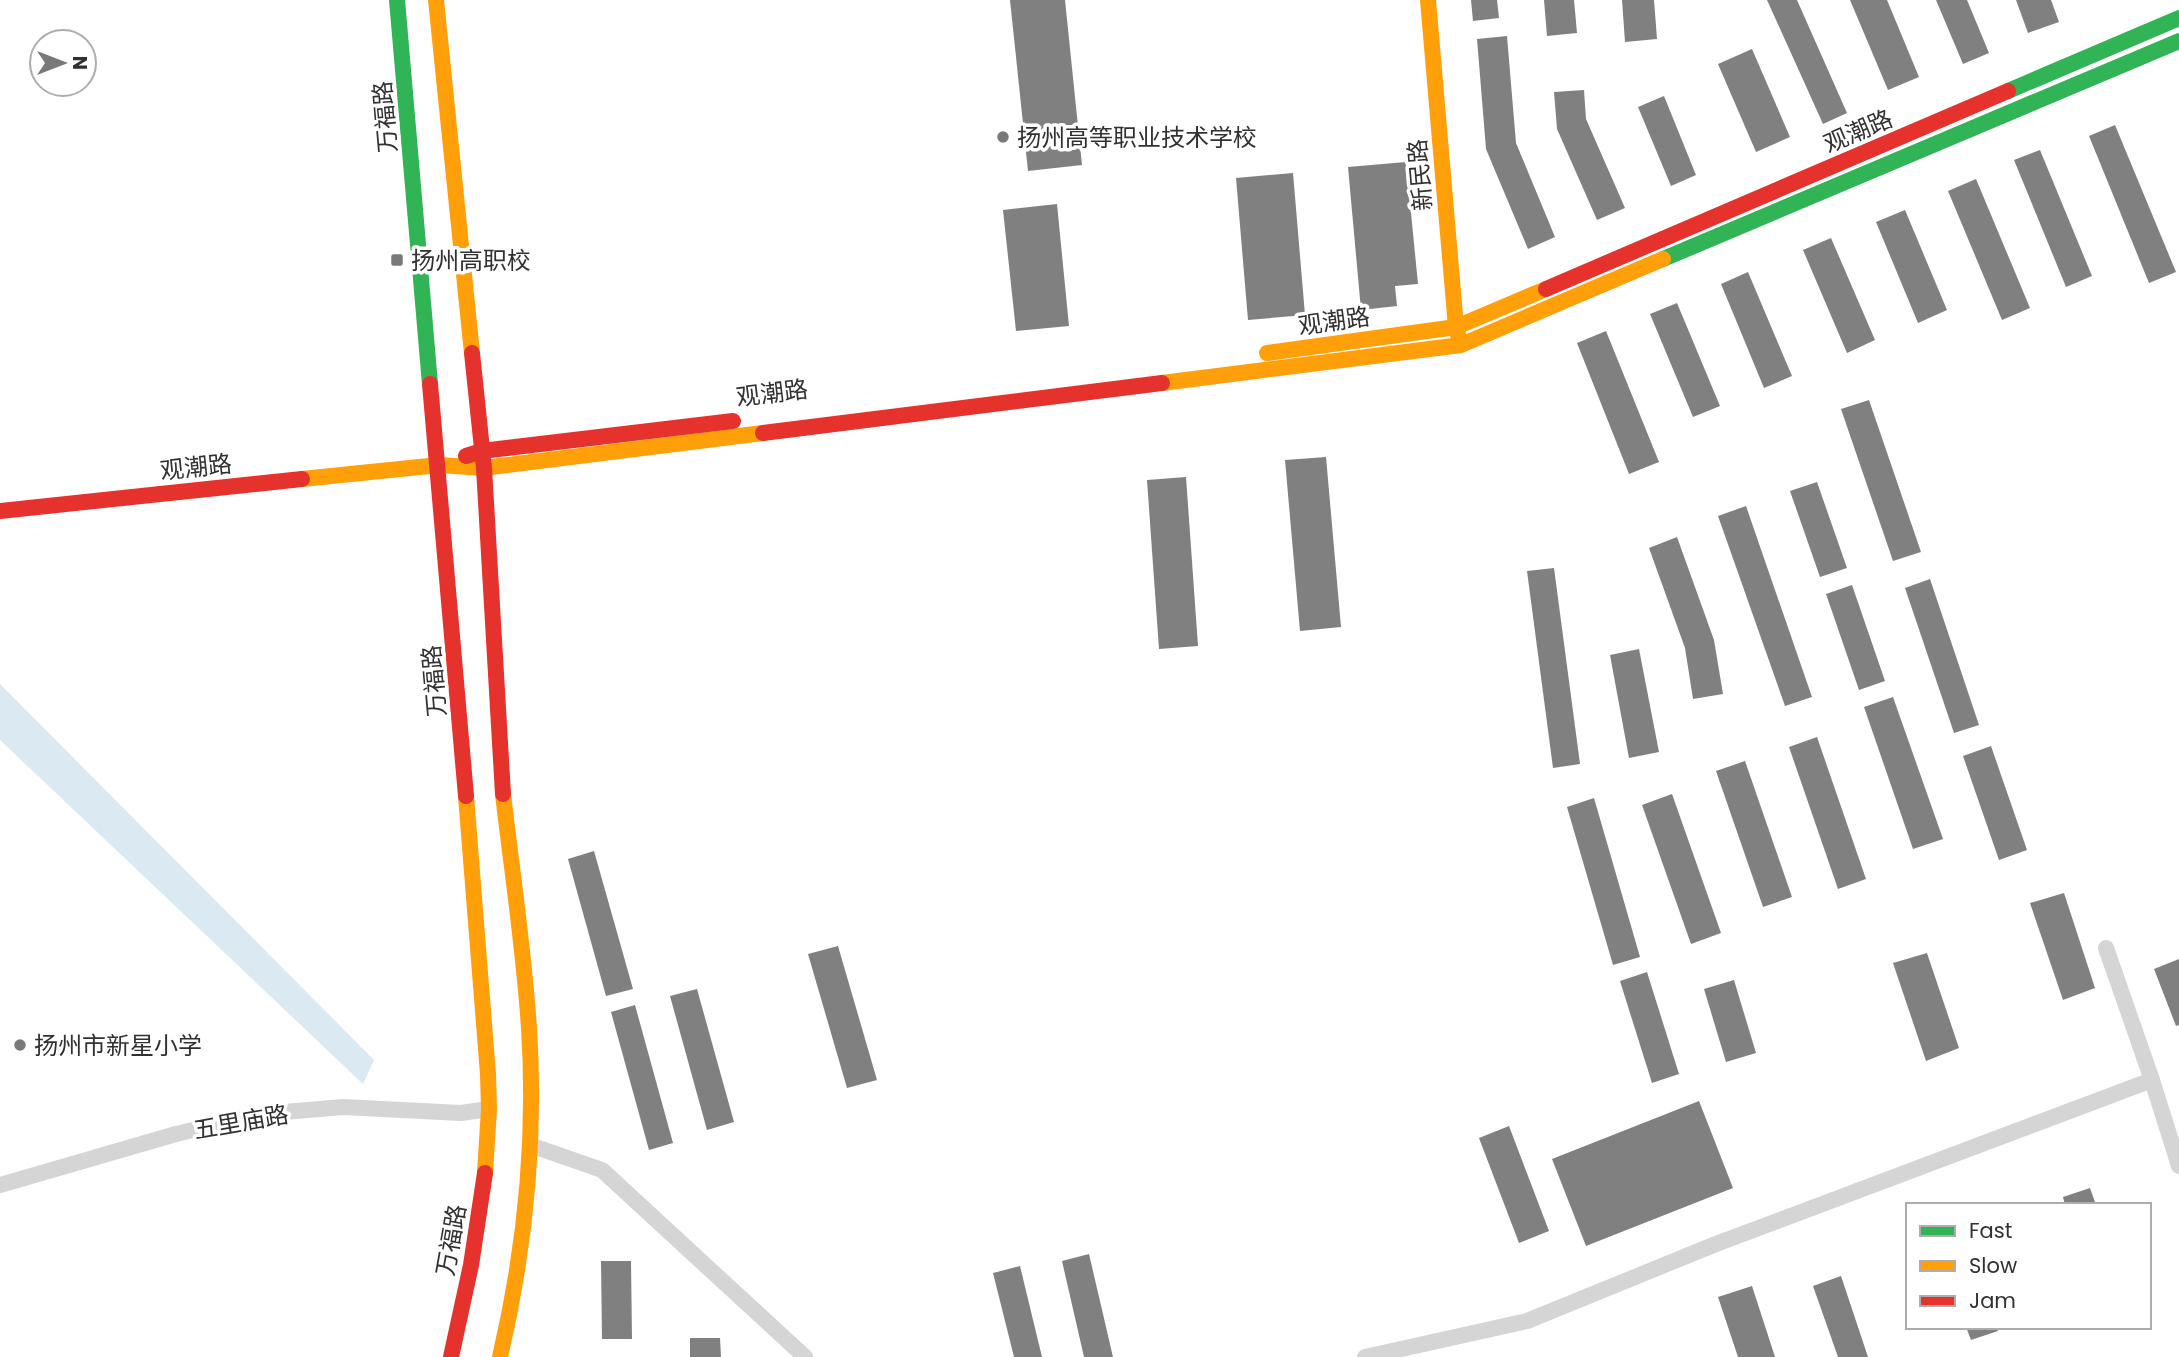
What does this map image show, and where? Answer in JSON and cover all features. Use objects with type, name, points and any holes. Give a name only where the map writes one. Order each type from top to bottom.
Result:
[{"type":"street","name":"万福路","points":[[397,0],[481,970],[489,1109],[485,1182],[452,1357]]},
{"type":"street","points":[[436,0],[484,468],[503,791],[529,1028],[530,1144],[515,1292],[500,1357]]},
{"type":"street","name":"新民路","points":[[1428,0],[1457,327],[1461,345]]},
{"type":"street","name":"观潮路","points":[[439,465],[482,451],[1110,375],[1457,327],[2178,22]]},
{"type":"street","name":"观潮路","points":[[0,511],[439,465],[484,468],[1461,345],[2179,41]]},
{"type":"street","points":[[2106,948],[2179,1166]]},
{"type":"street","points":[[1365,1357],[1527,1321],[1716,1244],[2152,1080]]},
{"type":"street","name":"五里庙路","points":[[0,1185],[176,1134],[261,1114],[343,1107],[461,1113],[489,1109]]},
{"type":"street","points":[[530,1144],[602,1170],[805,1357]]},
{"type":"shaded area","points":[[0,684],[374,1060],[363,1084],[0,740]]},
{"type":"building","points":[[1010,0],[1065,0],[1082,165],[1028,171]]},
{"type":"building","points":[[1471,0],[1497,0],[1499,18],[1473,21]]},
{"type":"building","points":[[1544,0],[1574,0],[1577,33],[1547,36]]},
{"type":"building","points":[[1622,0],[1654,0],[1657,39],[1625,42]]},
{"type":"building","points":[[1767,0],[1797,0],[1847,113],[1823,124]]},
{"type":"building","points":[[1850,0],[1887,0],[1919,77],[1888,90]]},
{"type":"building","points":[[1936,0],[1967,0],[1989,53],[1963,64]]},
{"type":"building","points":[[2016,0],[2051,0],[2059,22],[2028,33]]},
{"type":"building","points":[[1507,36],[1516,143],[1555,237],[1528,249],[1486,149],[1477,39]]},
{"type":"building","points":[[1752,49],[1790,137],[1756,152],[1718,64]]},
{"type":"building","points":[[1584,90],[1586,119],[1625,208],[1597,220],[1557,129],[1554,92]]},
{"type":"building","points":[[1664,96],[1696,175],[1671,186],[1638,107]]},
{"type":"building","points":[[2115,125],[2176,272],[2149,283],[2089,136]]},
{"type":"building","points":[[2040,150],[2092,276],[2066,287],[2014,160]]},
{"type":"building","points":[[1406,162],[1418,284],[1395,286],[1397,306],[1361,310],[1348,167]]},
{"type":"building","points":[[1293,173],[1305,315],[1248,320],[1236,178]]},
{"type":"building","points":[[1976,179],[2030,308],[2002,320],[1948,191]]},
{"type":"building","points":[[1057,204],[1069,326],[1016,331],[1003,210]]},
{"type":"building","points":[[1905,210],[1947,310],[1918,323],[1876,222]]},
{"type":"building","points":[[1831,238],[1875,340],[1847,353],[1803,250]]},
{"type":"building","points":[[1748,272],[1792,376],[1764,388],[1721,284]]},
{"type":"building","points":[[1677,303],[1720,406],[1693,417],[1650,314]]},
{"type":"building","points":[[1606,331],[1659,462],[1629,474],[1577,343]]},
{"type":"building","points":[[1869,400],[1921,552],[1893,561],[1841,409]]},
{"type":"building","points":[[1326,457],[1341,627],[1300,631],[1285,460]]},
{"type":"building","points":[[1186,477],[1198,646],[1159,649],[1147,480]]},
{"type":"building","points":[[1817,482],[1847,568],[1820,577],[1790,491]]},
{"type":"building","points":[[1746,506],[1812,697],[1785,706],[1718,516]]},
{"type":"building","points":[[1677,537],[1714,640],[1723,694],[1693,699],[1685,648],[1649,548]]},
{"type":"building","points":[[1554,568],[1580,764],[1553,768],[1527,571]]},
{"type":"building","points":[[1930,579],[1979,725],[1954,733],[1905,588]]},
{"type":"building","points":[[1852,585],[1885,681],[1859,690],[1826,594]]},
{"type":"building","points":[[1639,649],[1659,752],[1629,758],[1610,655]]},
{"type":"building","points":[[1893,697],[1943,839],[1913,849],[1864,707]]},
{"type":"building","points":[[1817,737],[1866,879],[1838,889],[1789,747]]},
{"type":"building","points":[[1991,746],[2027,850],[1999,860],[1963,756]]},
{"type":"building","points":[[1745,761],[1792,897],[1763,907],[1716,771]]},
{"type":"building","points":[[1672,794],[1721,933],[1691,944],[1642,805]]},
{"type":"building","points":[[1594,798],[1640,957],[1613,965],[1567,807]]},
{"type":"building","points":[[594,851],[633,989],[606,996],[568,859]]},
{"type":"building","points":[[2064,893],[2095,988],[2063,1000],[2030,903]]},
{"type":"building","points":[[838,946],[877,1080],[847,1088],[808,954]]},
{"type":"building","points":[[1927,953],[1959,1048],[1926,1061],[1893,963]]},
{"type":"building","points":[[2179,959],[2179,1025],[2176,1026],[2154,969]]},
{"type":"building","points":[[1647,972],[1679,1074],[1652,1083],[1620,981]]},
{"type":"building","points":[[1734,980],[1756,1053],[1726,1062],[1704,989]]},
{"type":"building","points":[[697,989],[734,1122],[707,1130],[670,996]]},
{"type":"building","points":[[635,1005],[673,1143],[649,1150],[611,1012]]},
{"type":"building","points":[[1699,1101],[1733,1188],[1586,1246],[1552,1159]]},
{"type":"building","points":[[1509,1126],[1549,1231],[1519,1243],[1479,1138]]},
{"type":"building","points":[[2090,1188],[2095,1203],[2064,1203],[2063,1197]]},
{"type":"building","points":[[1089,1254],[1113,1357],[1084,1357],[1062,1261]]},
{"type":"building","points":[[601,1261],[631,1261],[632,1339],[602,1339]]},
{"type":"building","points":[[1020,1266],[1042,1357],[1014,1357],[993,1273]]},
{"type":"building","points":[[1841,1276],[1868,1357],[1838,1357],[1813,1286]]},
{"type":"building","points":[[1752,1286],[1775,1357],[1738,1357],[1718,1297]]},
{"type":"building","points":[[1967,1329],[1998,1329],[1998,1331],[1971,1340]]},
{"type":"building","points":[[690,1338],[720,1338],[721,1357],[690,1357]]},
{"type":"traffic: fast","points":[[397,0],[430,384]]},
{"type":"traffic: fast","points":[[2008,91],[2179,18]]},
{"type":"traffic: fast","points":[[1663,259],[2179,41]]},
{"type":"traffic: slow","points":[[436,0],[472,353]]},
{"type":"traffic: slow","points":[[1428,0],[1456,327],[1460,342]]},
{"type":"traffic: slow","points":[[1162,383],[1461,345],[1663,259]]},
{"type":"traffic: slow","points":[[1267,353],[1456,327],[1546,289]]},
{"type":"traffic: slow","points":[[302,479],[439,465],[484,468],[763,433]]},
{"type":"traffic: slow","points":[[500,1357],[522,1235],[531,1111],[527,999],[503,794]]},
{"type":"traffic: slow","points":[[466,796],[488,1074],[485,1173]]},
{"type":"traffic: jam","points":[[1546,289],[2008,91]]},
{"type":"traffic: jam","points":[[472,353],[484,468],[503,794]]},
{"type":"traffic: jam","points":[[763,433],[1162,383]]},
{"type":"traffic: jam","points":[[430,384],[466,796]]},
{"type":"traffic: jam","points":[[466,456],[482,451],[733,421]]},
{"type":"traffic: jam","points":[[0,511],[302,479]]},
{"type":"traffic: jam","points":[[451,1357],[471,1265],[485,1173]]},
{"type":"place","name":"扬州高等职业技术学校","points":[[1003,137]]},
{"type":"place","name":"扬州高职校","points":[[397,260]]},
{"type":"place","name":"扬州市新星小学","points":[[20,1045]]}]
